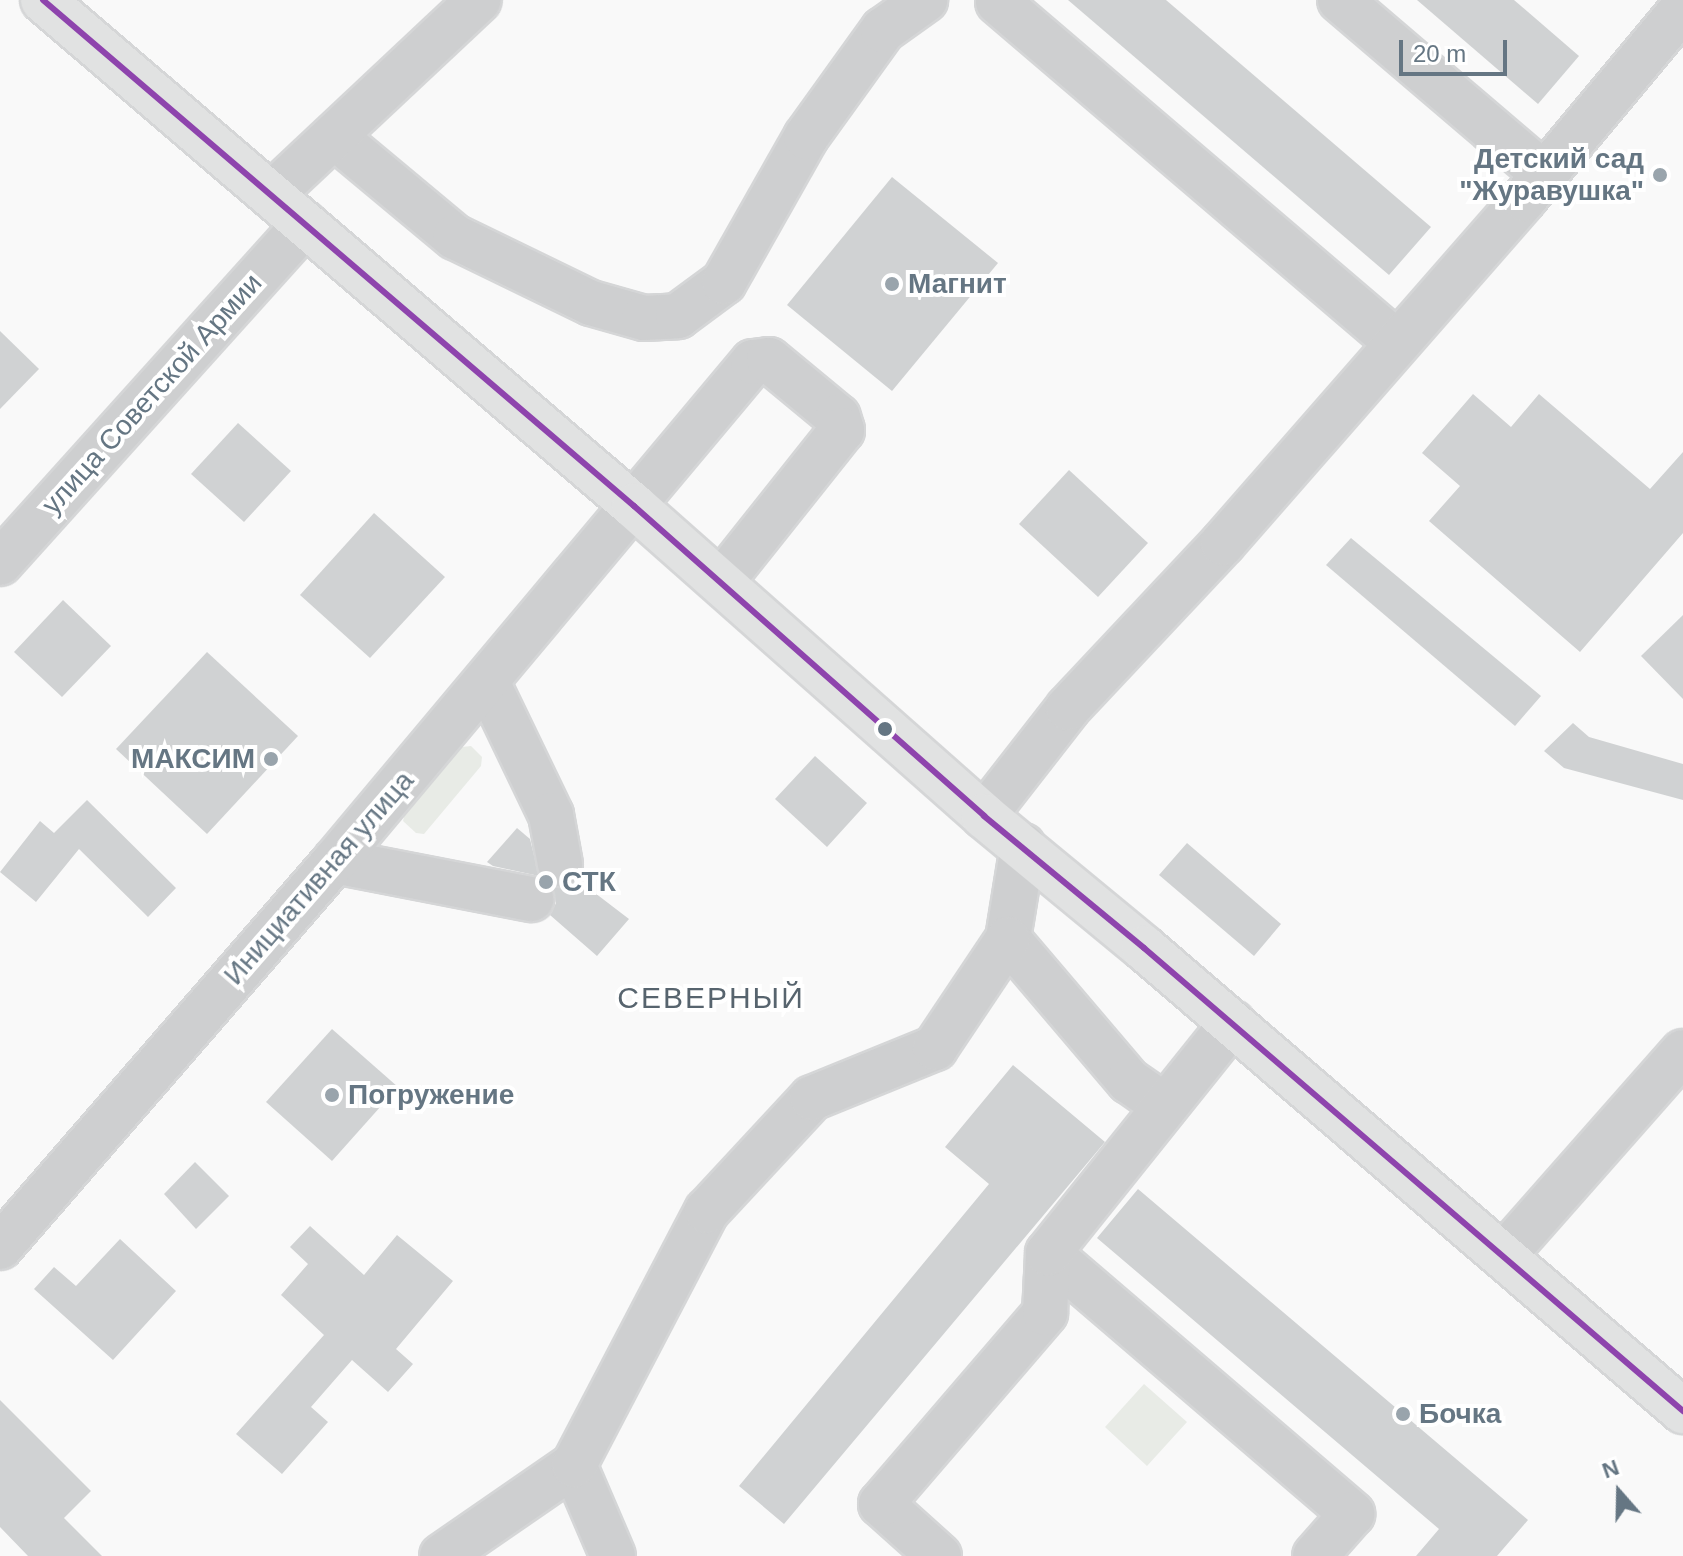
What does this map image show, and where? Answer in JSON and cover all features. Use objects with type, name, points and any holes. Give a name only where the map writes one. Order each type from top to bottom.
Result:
[{"type":"main road","points":[[43,0],[634,506],[984,816],[1232,1023],[1683,1411]]},
{"type":"street","points":[[271,195],[336,138],[479,0]]},
{"type":"street","points":[[336,138],[455,237],[591,303],[644,318],[678,316],[724,282],[806,137],[883,30],[925,0]]},
{"type":"street","points":[[1340,0],[1544,174]]},
{"type":"street","points":[[998,2],[1396,342]]},
{"type":"street","points":[[984,816],[1068,708],[1223,543],[1544,174],[1683,8]]},
{"type":"street","name":"улица Советской Армии","points":[[0,563],[305,224]]},
{"type":"street","name":"Инициативная улица","points":[[0,1247],[335,861],[753,362],[761,359],[777,364],[838,417],[840,434],[721,582]]},
{"type":"street","points":[[487,682],[551,815],[560,864]]},
{"type":"street","points":[[442,1556],[574,1465],[707,1211],[812,1098],[935,1048],[1008,939],[1023,846]]},
{"type":"street","points":[[335,861],[531,899]]},
{"type":"street","points":[[1008,939],[1129,1081],[1165,1106]]},
{"type":"street","points":[[939,1556],[881,1504],[1045,1313],[1048,1253],[1232,1023]]},
{"type":"street","points":[[1503,1256],[1683,1052]]},
{"type":"street","points":[[1048,1253],[1352,1514],[1315,1556]]},
{"type":"street","points":[[574,1465],[613,1556]]},
{"type":"shaded area","points":[[471,746],[482,757],[481,766],[424,834],[416,833],[403,821],[406,809],[462,747]]},
{"type":"shaded area","points":[[1144,1384],[1187,1422],[1147,1466],[1105,1427]]},
{"type":"building","points":[[1068,0],[1166,0],[1431,227],[1389,275]]},
{"type":"building","points":[[1417,0],[1514,0],[1579,56],[1538,104]]},
{"type":"building","name":"Магнит","points":[[892,177],[998,263],[892,391],[787,305]]},
{"type":"building","points":[[0,331],[39,369],[0,409]]},
{"type":"building","points":[[1473,394],[1511,427],[1539,394],[1650,489],[1683,452],[1683,533],[1580,652],[1429,521],[1460,486],[1422,453]]},
{"type":"building","points":[[238,423],[291,471],[244,522],[191,474]]},
{"type":"building","points":[[1069,470],[1148,543],[1098,597],[1019,524]]},
{"type":"building","points":[[374,513],[445,577],[370,658],[300,595]]},
{"type":"building","points":[[1351,538],[1541,696],[1515,726],[1326,565]]},
{"type":"building","points":[[63,600],[111,646],[62,697],[14,652]]},
{"type":"building","points":[[1683,615],[1683,699],[1641,656]]},
{"type":"building","points":[[207,652],[298,736],[207,834],[116,749]]},
{"type":"building","points":[[1573,723],[1589,737],[1683,764],[1683,800],[1564,768],[1544,751]]},
{"type":"building","points":[[815,756],[867,803],[827,847],[775,799]]},
{"type":"building","points":[[87,800],[176,888],[148,917],[79,849],[36,902],[0,872],[40,821],[54,833]]},
{"type":"building","points":[[517,828],[530,839],[539,876],[487,862]]},
{"type":"building","points":[[1187,843],[1281,924],[1254,956],[1159,875]]},
{"type":"building","points":[[578,880],[629,919],[597,956],[550,915],[556,903],[553,888],[565,888]]},
{"type":"building","name":"Погружение","points":[[332,1029],[398,1087],[332,1161],[266,1102]]},
{"type":"building","points":[[1013,1065],[1105,1142],[784,1524],[739,1486],[989,1184],[945,1147]]},
{"type":"building","points":[[195,1162],[229,1196],[196,1229],[164,1194]]},
{"type":"building","points":[[1138,1189],[1528,1520],[1497,1556],[1416,1556],[1439,1529],[1097,1238]]},
{"type":"building","points":[[310,1226],[364,1275],[397,1235],[453,1281],[396,1349],[413,1364],[388,1392],[352,1360],[311,1407],[328,1422],[282,1474],[236,1434],[324,1335],[281,1295],[308,1264],[290,1247]]},
{"type":"building","points":[[120,1239],[176,1291],[113,1360],[34,1289],[54,1267],[76,1286]]},
{"type":"building","points":[[0,1400],[91,1491],[64,1518],[102,1556],[28,1556],[0,1527]]},
{"type":"transit line","points":[[43,0],[634,506],[984,816],[1144,948],[1683,1411]]},
{"type":"place","name":"Детский сад \"Журавушка\"","points":[[1660,175]]},
{"type":"place","name":"Магнит","points":[[892,284]]},
{"type":"place","name":"МАКСИМ","points":[[271,759]]},
{"type":"place","name":"СТК","points":[[546,882]]},
{"type":"place","name":"Погружение","points":[[332,1095]]},
{"type":"place","name":"Бочка","points":[[1403,1414]]},
{"type":"district","name":"СЕВЕРНЫЙ","points":[[711,998]]}]
